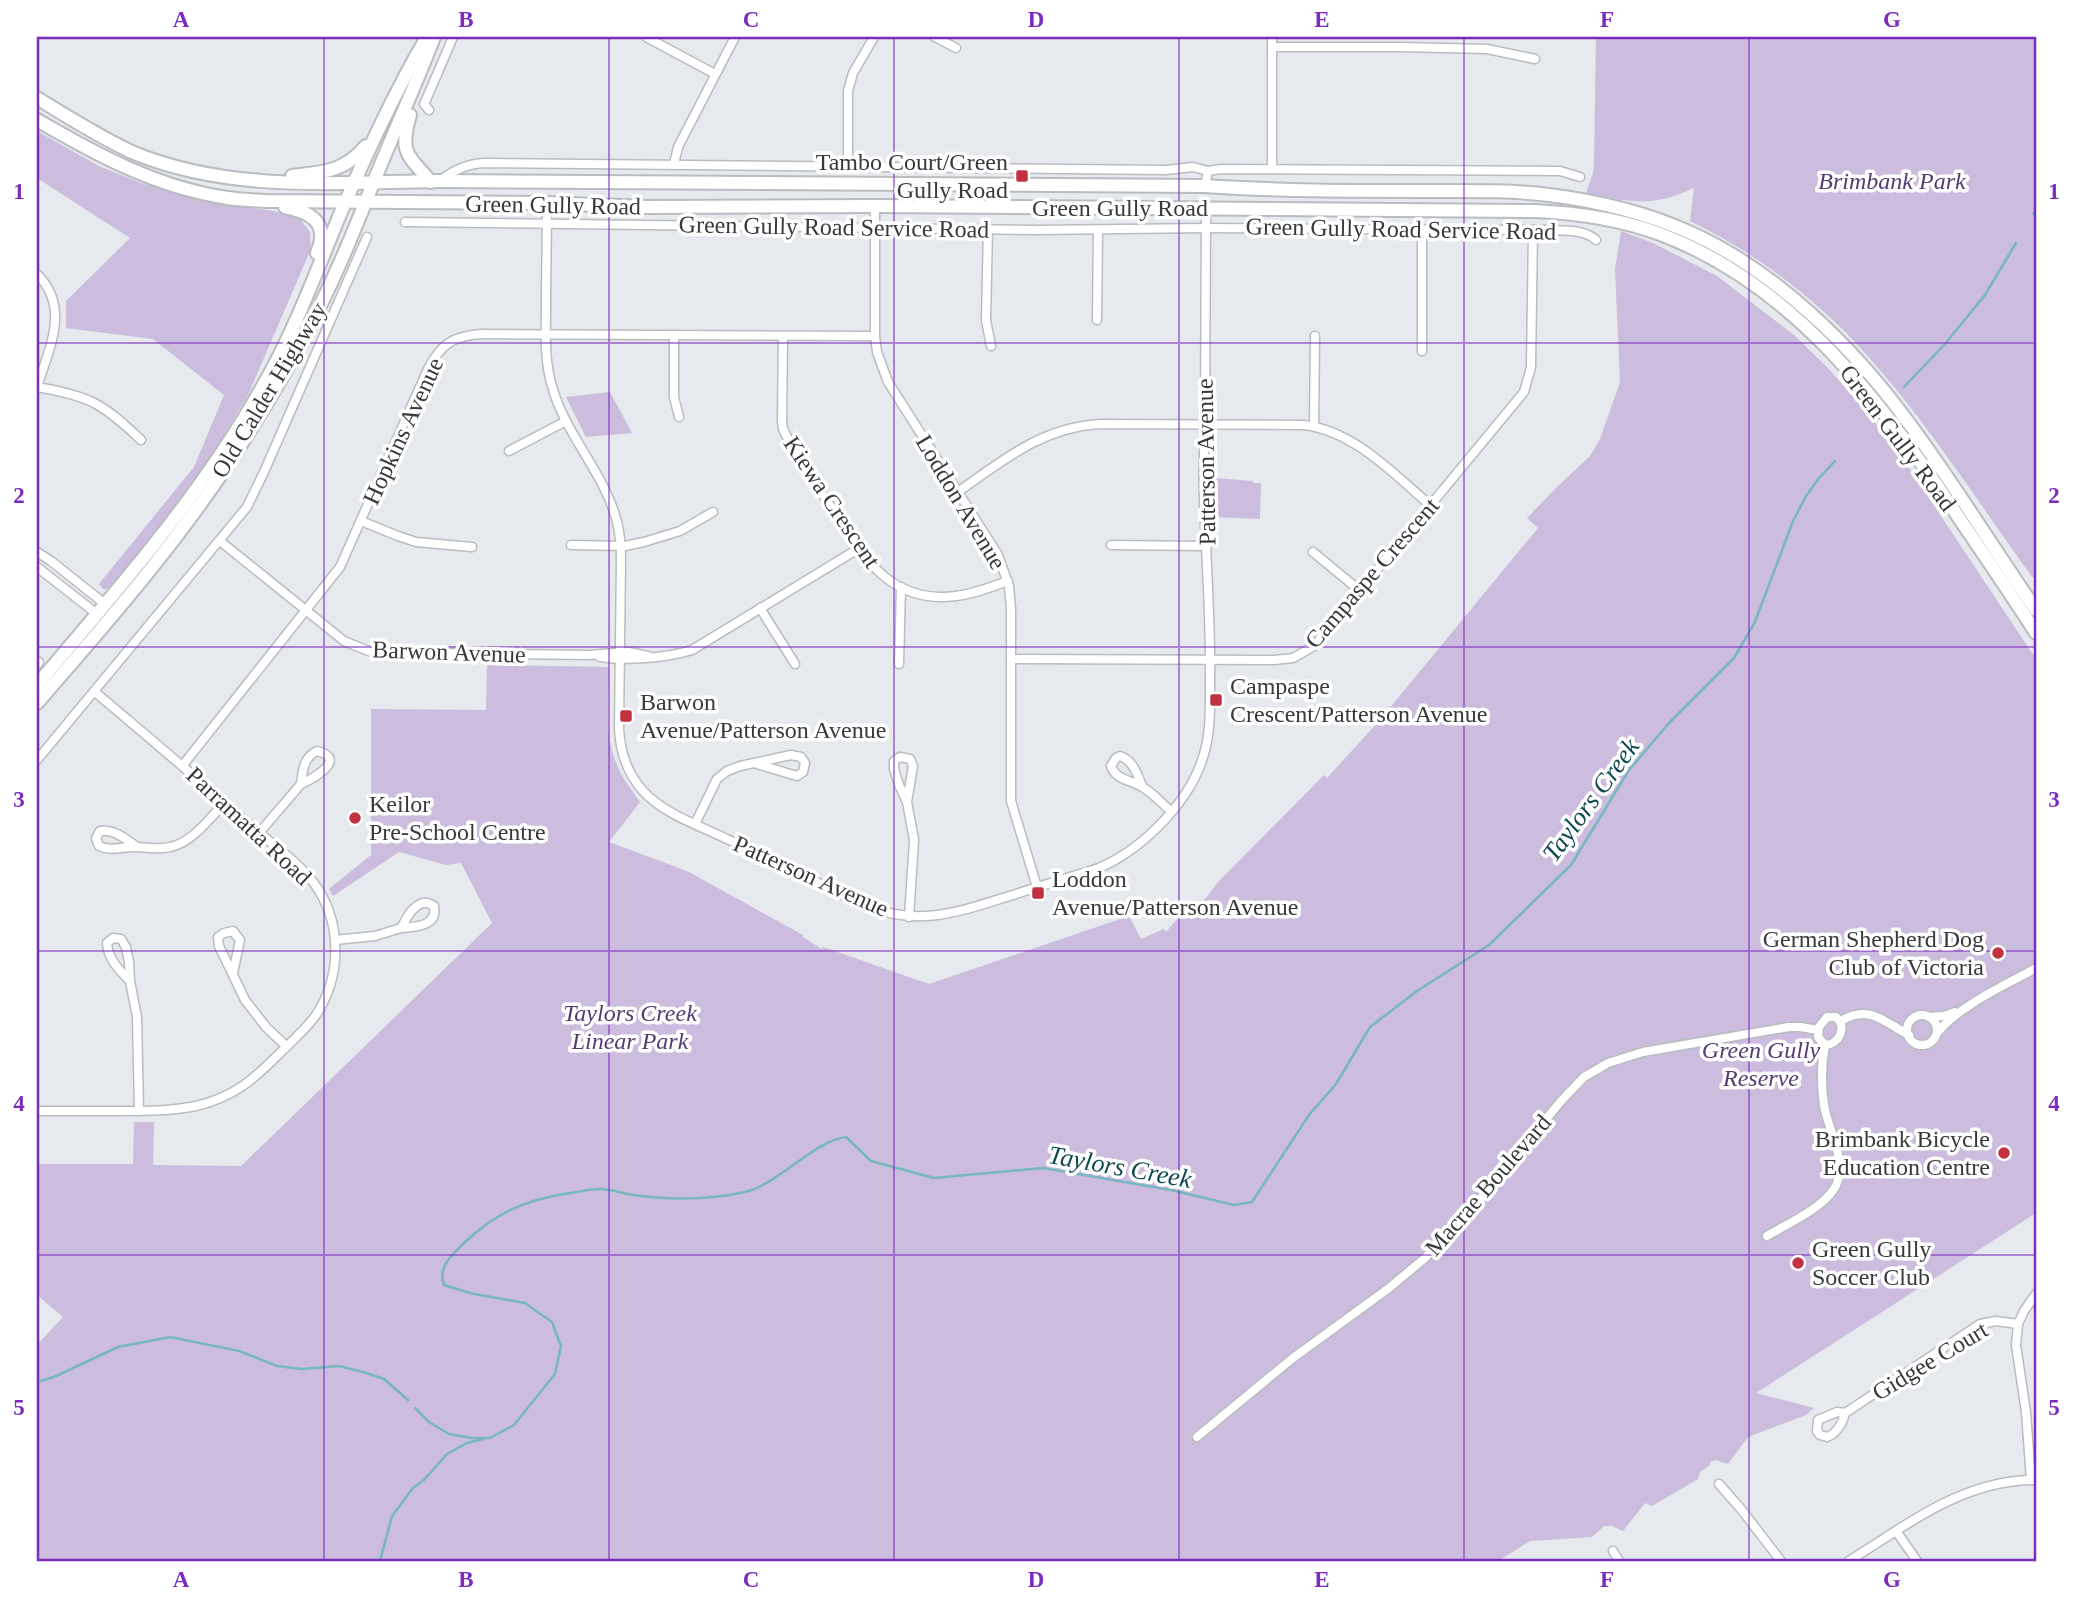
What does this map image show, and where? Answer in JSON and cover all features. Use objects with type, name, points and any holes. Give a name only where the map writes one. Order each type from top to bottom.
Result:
[{"type":"main road","name":"Old Calder Highway","points":[[37,685],[169,525],[242,424],[270,374],[305,299],[402,79],[427,37]]},
{"type":"main road","name":"Old Calder Highway","points":[[37,703],[181,531],[255,423],[321,305],[434,37]]},
{"type":"main road","points":[[419,77],[405,131],[406,152],[436,181]]},
{"type":"main road","name":"Green Gully Road","points":[[37,98],[133,152],[195,172],[233,180],[354,184],[436,181],[1205,186],[1501,192],[1548,195],[1634,213],[1674,226],[1737,258],[1815,318],[1861,363],[1926,446],[2036,610]]},
{"type":"main road","name":"Green Gully Road","points":[[37,120],[111,162],[138,174],[201,193],[229,198],[645,207],[876,206],[1563,212],[1631,225],[1687,246],[1743,278],[1800,322],[1865,387],[1935,482],[2036,633]]},
{"type":"main road","points":[[254,181],[337,170],[358,156],[377,134]]},
{"type":"main road","points":[[876,185],[876,206]]},
{"type":"main road","points":[[1205,186],[1206,208]]},
{"type":"main road","points":[[246,199],[306,213],[318,222],[321,234],[319,248],[270,374]]},
{"type":"main road","points":[[101,609],[110,619]]},
{"type":"street","points":[[429,110],[424,104],[453,37]]},
{"type":"street","points":[[646,37],[715,74]]},
{"type":"street","points":[[674,164],[678,146],[735,37]]},
{"type":"street","points":[[848,166],[848,91],[853,74],[874,37]]},
{"type":"street","points":[[935,37],[956,48]]},
{"type":"street","points":[[1272,37],[1272,169]]},
{"type":"street","points":[[1400,37],[1400,47]]},
{"type":"street","points":[[1272,47],[1487,49],[1535,59]]},
{"type":"street","points":[[436,181],[469,164],[484,163],[1166,170],[1194,167],[1208,171],[1560,171],[1580,177]]},
{"type":"street","points":[[876,185],[877,166]]},
{"type":"street","points":[[1205,186],[1208,171]]},
{"type":"street","name":"Patterson Avenue","points":[[547,203],[545,335],[552,388],[617,521],[620,546],[619,728],[624,759],[635,780],[653,800],[695,824],[867,906],[909,917],[950,914],[1099,868],[1119,859],[1144,840],[1171,811],[1190,785],[1205,753],[1209,723],[1210,660],[1204,500],[1206,208]]},
{"type":"street","name":"Loddon Avenue","points":[[876,206],[874,336],[877,352],[888,382],[998,555],[1008,581],[1011,596],[1011,801],[1037,887]]},
{"type":"street","name":"Green Gully Road Service Road","points":[[405,222],[1098,230],[1533,230],[1587,233],[1596,240]]},
{"type":"street","points":[[988,229],[986,320],[991,346]]},
{"type":"street","points":[[1422,229],[1422,351]]},
{"type":"street","points":[[1097,320],[1098,230]]},
{"type":"street","name":"Campaspe Crescent","points":[[1011,659],[1274,660],[1300,655],[1314,646],[1524,392],[1531,368],[1533,230]]},
{"type":"street","points":[[37,760],[252,499],[367,237]]},
{"type":"street","points":[[37,274],[54,300],[56,317],[55,330],[37,387],[68,392],[91,400],[115,416],[141,440]]},
{"type":"street","name":"Hopkins Avenue","points":[[183,765],[340,567],[428,369],[441,349],[454,340],[469,335],[874,336]]},
{"type":"street","points":[[674,335],[674,397],[679,417]]},
{"type":"street","name":"Kiewa Crescent","points":[[783,336],[783,429],[790,445],[873,568],[901,587],[932,596],[954,597],[1008,581]]},
{"type":"street","points":[[1314,426],[1315,336]]},
{"type":"street","points":[[509,451],[566,421]]},
{"type":"street","points":[[958,492],[1039,438],[1073,427],[1100,424],[1314,426],[1351,442],[1430,505]]},
{"type":"street","points":[[571,545],[620,546],[658,539],[691,526],[713,512]]},
{"type":"street","points":[[361,521],[416,542],[472,547]]},
{"type":"street","name":"Barwon Avenue","points":[[220,541],[351,645],[377,653],[674,655],[692,650],[858,549]]},
{"type":"street","points":[[1111,545],[1207,546]]},
{"type":"street","points":[[37,552],[51,561],[101,609]]},
{"type":"street","points":[[1313,552],[1359,590]]},
{"type":"street","points":[[37,567],[88,609],[101,609]]},
{"type":"street","points":[[899,664],[901,587]]},
{"type":"street","points":[[760,608],[795,664]]},
{"type":"street","name":"Parramatta Road","points":[[37,1111],[169,1110],[198,1105],[237,1091],[254,1079],[310,1022],[326,997],[333,975],[335,940],[329,911],[317,888],[302,871],[225,802],[95,692]]},
{"type":"street","points":[[695,824],[712,788],[722,775],[740,766],[791,755],[801,757],[805,763],[803,772],[797,776],[757,764]]},
{"type":"street","points":[[907,802],[912,761],[907,757],[900,757],[894,761],[894,769],[907,802],[914,839],[909,917]]},
{"type":"street","points":[[260,833],[301,784]]},
{"type":"street","points":[[1142,786],[1171,811]]},
{"type":"street","points":[[136,846],[149,849],[179,845],[194,834],[225,802]]},
{"type":"street","points":[[335,940],[375,936],[401,928]]},
{"type":"street","points":[[233,972],[240,940],[233,931],[218,937],[219,946],[253,1012],[286,1046]]},
{"type":"street","points":[[130,981],[115,965],[107,951],[107,943],[113,938],[121,939],[129,962],[137,1017],[139,1111]]},
{"type":"street","points":[[1841,1021],[1851,1015],[1866,1013],[1891,1023],[1916,1043],[1923,1044],[1933,1040],[1944,1023],[2036,968]]},
{"type":"street","points":[[1891,1023],[1911,1020],[1920,1015],[1929,1017],[1951,1014],[1968,1007]]},
{"type":"street","points":[[1827,1017],[1836,1017],[1841,1021],[1839,1037],[1831,1044],[1825,1045],[1819,1040],[1818,1030],[1827,1017]]},
{"type":"street","points":[[1929,1017],[1936,1024],[1937,1033]]},
{"type":"street","points":[[1909,1035],[1911,1020]]},
{"type":"street","name":"Macrae Boulevard","points":[[1197,1437],[1293,1358],[1389,1288],[1425,1258],[1469,1213],[1561,1101],[1584,1077],[1596,1069],[1624,1057],[1666,1047],[1790,1027],[1818,1030]]},
{"type":"street","points":[[1767,1236],[1820,1203],[1838,1181],[1840,1161],[1829,1128],[1822,1084],[1825,1045]]},
{"type":"street","points":[[1849,1561],[1941,1503],[1961,1494],[1994,1485],[2034,1480],[2016,1345],[2018,1324],[2036,1294]]},
{"type":"street","name":"Gidgee Court","points":[[1845,1413],[1980,1324],[1996,1321],[2018,1324]]},
{"type":"street","points":[[1719,1484],[1781,1561]]},
{"type":"street","points":[[1896,1531],[1917,1561]]},
{"type":"street","points":[[1613,1551],[1619,1561]]},
{"type":"green space","name":"Brimbank Park","points":[[1596,37],[2036,37],[2036,577],[2032,577],[1923,424],[1852,339],[1816,304],[1776,273],[1734,245],[1690,221],[1694,188],[1653,201],[1624,200],[1586,193],[1594,163]]},
{"type":"green space","points":[[37,131],[99,166],[141,183],[209,201],[286,213],[299,218],[310,232],[311,249],[248,395],[213,453],[117,584],[104,590],[99,584],[194,467],[224,395],[153,339],[66,328],[66,301],[130,238],[37,178]]},
{"type":"green space","points":[[1621,231],[1653,243],[1717,276],[1794,335],[1828,368],[1899,453],[2036,659],[2036,1213],[1756,1393],[1814,1408],[1806,1415],[1748,1437],[1728,1464],[1716,1460],[1710,1462],[1710,1465],[1700,1472],[1698,1479],[1652,1506],[1645,1503],[1623,1531],[1604,1526],[1592,1537],[1530,1541],[1498,1561],[37,1561],[37,1345],[63,1317],[37,1295],[37,1164],[133,1164],[134,1122],[154,1122],[153,1165],[241,1166],[492,923],[461,863],[446,865],[399,852],[333,896],[329,889],[371,855],[371,709],[486,710],[487,665],[609,667],[609,737],[620,771],[640,802],[609,842],[687,871],[803,935],[822,949],[823,947],[929,984],[1129,916],[1141,939],[1164,929],[1166,932],[1178,918],[1197,909],[1219,881],[1324,775],[1327,778],[1379,721],[1538,528],[1527,518],[1590,456],[1600,439],[1620,382],[1615,269]]},
{"type":"green space","points":[[610,392],[632,433],[586,437],[566,397]]},
{"type":"green space","points":[[1215,478],[1261,483],[1260,519],[1214,517]]},
{"type":"waterway","name":"Taylors Creek","points":[[2033,214],[2036,210]]},
{"type":"waterway","name":"Taylors Creek","points":[[1904,387],[1945,344],[1985,295],[2016,243]]},
{"type":"waterway","name":"Taylors Creek","points":[[415,1408],[429,1422],[449,1434],[490,1438],[514,1425],[555,1374],[561,1346],[552,1322],[525,1303],[474,1294],[444,1285],[443,1279],[449,1258],[486,1224],[524,1204],[554,1196],[598,1189],[660,1198],[704,1198],[745,1192],[771,1181],[822,1146],[846,1137],[871,1161],[934,1178],[1043,1168],[1171,1190],[1234,1205],[1252,1202],[1309,1115],[1336,1084],[1370,1027],[1417,991],[1489,945],[1571,865],[1629,770],[1669,723],[1734,658],[1755,622],[1793,521],[1806,496],[1835,461]]},
{"type":"waterway","name":"Taylors Creek","points":[[37,1382],[54,1377],[118,1347],[170,1337],[239,1351],[277,1366],[302,1369],[339,1366],[363,1372],[384,1379],[408,1400]]},
{"type":"waterway","points":[[380,1561],[392,1516],[413,1488],[424,1480],[447,1454],[467,1443],[483,1439]]},
{"type":"place","name":"Tambo Court/Green Gully Road","points":[[1022,176]]},
{"type":"place","name":"Campaspe Crescent/Patterson Avenue","points":[[1216,700]]},
{"type":"place","name":"Barwon Avenue/Patterson Avenue","points":[[626,716]]},
{"type":"place","name":"Keilor Pre-School Centre","points":[[355,818]]},
{"type":"place","name":"Loddon Avenue/Patterson Avenue","points":[[1038,893]]},
{"type":"place","name":"German Shepherd Dog Club of Victoria","points":[[1998,953]]},
{"type":"place","name":"Brimbank Bicycle Education Centre","points":[[2004,1153]]},
{"type":"place","name":"Green Gully Soccer Club","points":[[1798,1263]]},
{"type":"park label","name":"Taylors Creek Linear Park","points":[[630,1027]]},
{"type":"park label","name":"Green Gully Reserve","points":[[1761,1064]]}]
